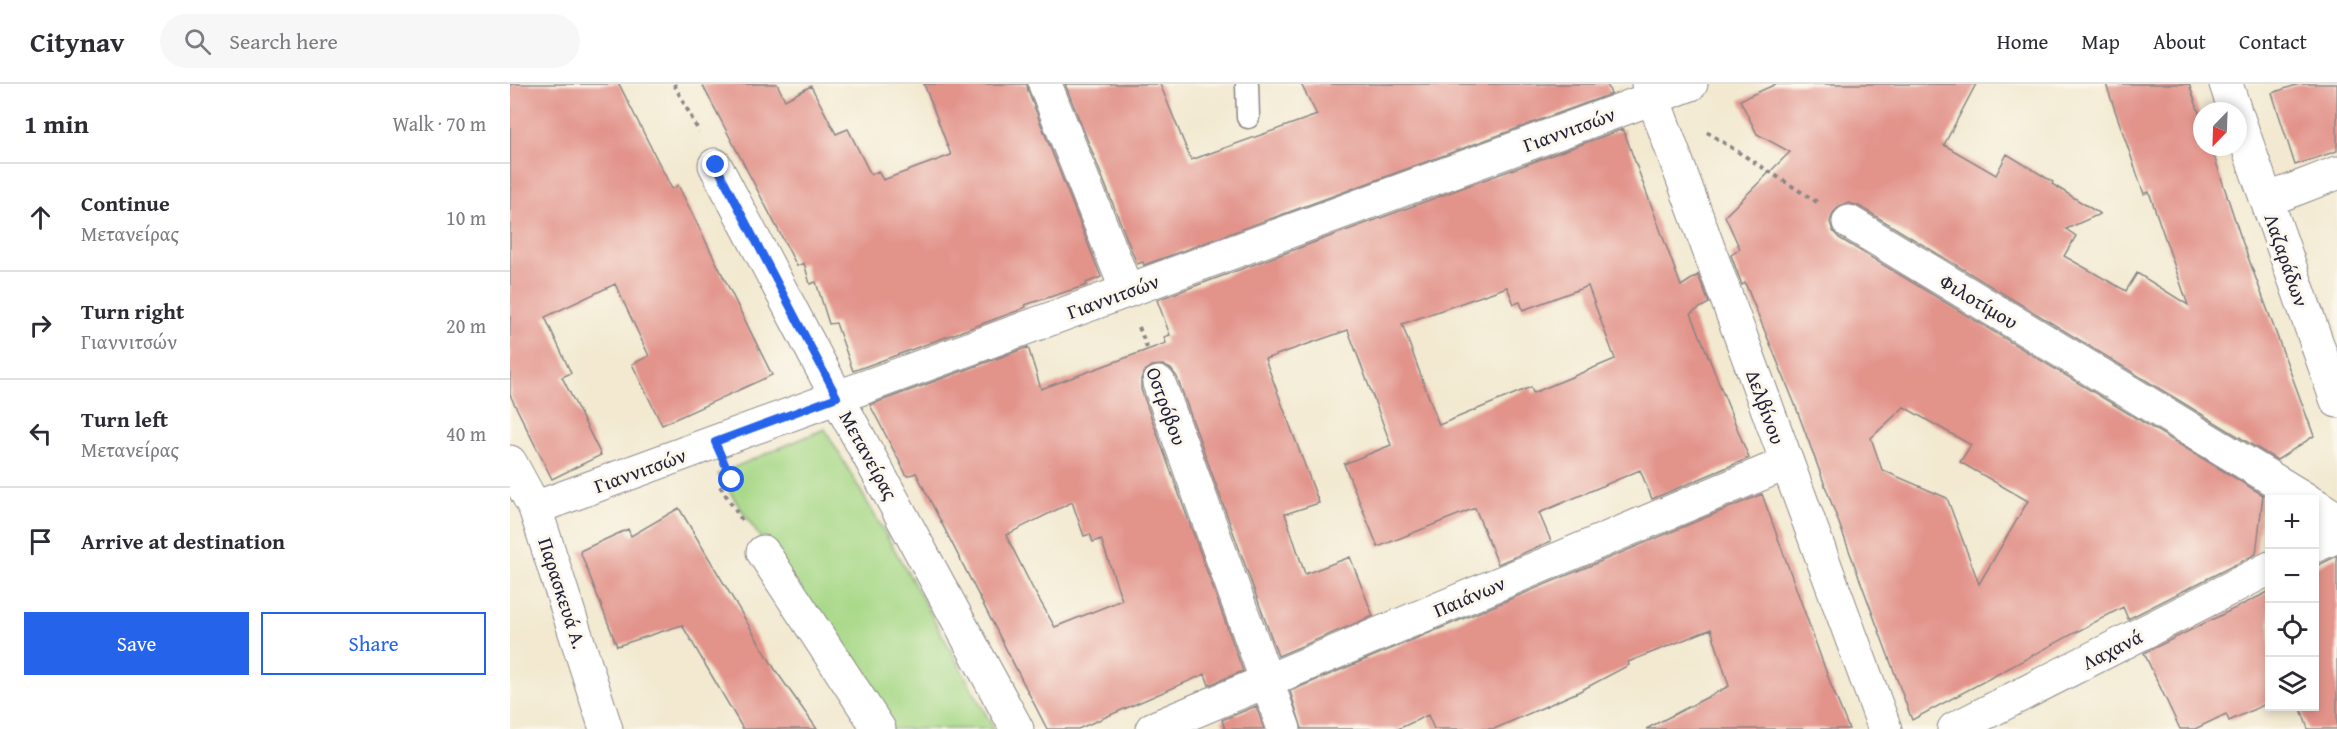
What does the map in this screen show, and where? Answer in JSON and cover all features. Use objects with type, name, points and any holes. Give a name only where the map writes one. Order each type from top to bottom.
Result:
[{"type":"street","points":[[1045,84],[1127,291]]},
{"type":"street","name":"Γιαννιτσών","points":[[536,508],[1127,291],[1651,91],[1691,84]]},
{"type":"street","points":[[2226,84],[2232,102]]},
{"type":"street","name":"Δελβίνου","points":[[1651,91],[1885,729]]},
{"type":"street","name":"Λαζαράδων","points":[[2247,144],[2337,401]]},
{"type":"street","name":"Μετανείρας","points":[[716,165],[837,397],[1017,729]]},
{"type":"street","points":[[2266,200],[2337,173]]},
{"type":"street","name":"Φιλοτίμου","points":[[1849,222],[2299,495]]},
{"type":"street","name":"Οστρόβου","points":[[1159,383],[1284,729]]},
{"type":"street","name":"Παρασκευά Α.","points":[[510,462],[536,508],[606,729]]},
{"type":"street","name":"Παιάνων","points":[[1152,729],[1787,462]]},
{"type":"street","points":[[2319,507],[2337,519]]},
{"type":"street","points":[[2319,544],[2337,536]]},
{"type":"street","points":[[763,552],[879,729]]},
{"type":"street","name":"Λαχανά","points":[[1954,729],[2265,571]]},
{"type":"lane","points":[[1247,84],[1248,117]]},
{"type":"path","points":[[674,84],[716,165]]},
{"type":"path","points":[[1702,129],[1849,222]]},
{"type":"path","name":"Οστρόβου","points":[[1127,291],[1159,383]]},
{"type":"path","points":[[715,442],[732,480],[720,486],[763,552]]},
{"type":"green space","points":[[825,429],[994,729],[887,729],[718,474]]},
{"type":"building","points":[[510,84],[619,84],[672,189],[678,185],[772,375],[662,425],[632,364],[649,356],[615,284],[545,317],[571,373],[562,377],[601,455],[552,479],[510,395]]},
{"type":"building","points":[[702,84],[777,84],[785,100],[811,86],[836,134],[848,129],[871,175],[878,171],[883,180],[951,155],[924,84],[1027,84],[1101,277],[1086,283],[1087,285],[1025,305],[1026,307],[1017,311],[853,371],[836,323],[829,324],[816,282],[810,284],[804,263],[797,266]]},
{"type":"building","points":[[1065,84],[1160,84],[1191,160],[1317,115],[1301,84],[1607,84],[1611,94],[1144,265],[1143,262],[1137,264]]},
{"type":"building","points":[[1776,84],[1976,84],[1944,145],[1996,175],[2007,154],[2053,182],[2052,184],[2100,214],[2066,229],[2076,236],[2064,256],[2126,291],[2137,273],[2188,305],[2149,192],[2144,194],[2106,84],[2189,84],[2195,102],[2193,102],[2193,156],[2214,156],[2241,238],[2314,436],[2277,460],[1859,206],[1849,203],[1840,206],[1833,213],[1830,222],[1839,238],[2263,495],[2256,554],[2128,619],[2123,607],[1912,720],[1794,402],[1745,283],[1742,285],[1731,255],[1740,249],[1725,216],[1790,152],[1757,134],[1740,100]],"holes":[[[1904,407],[1971,445],[1960,462],[2028,501],[1979,584],[1947,498],[1882,470],[1871,438]]]},
{"type":"building","points":[[2299,84],[2337,84],[2337,151],[2295,165],[2272,93]]},
{"type":"building","points":[[1623,129],[1681,286],[1698,275],[1709,303],[1691,313],[1749,458],[1652,499],[1640,470],[1539,513],[1551,541],[1498,564],[1475,508],[1378,547],[1344,464],[1391,445],[1348,330],[1265,359],[1319,503],[1285,514],[1305,574],[1350,557],[1373,616],[1278,656],[1177,377],[1171,369],[1163,365],[1152,366],[1145,371],[1141,379],[1141,389],[1243,671],[1209,685],[1205,674],[1078,729],[1047,729],[916,473],[907,476],[870,405],[1028,347],[1041,389],[1166,343],[1164,337],[1170,335],[1157,300]],"holes":[[[1588,286],[1615,359],[1533,393],[1531,387],[1439,425],[1402,324],[1507,287],[1514,304],[1520,302],[1523,310]],[[1072,502],[1084,536],[1090,534],[1093,542],[1101,539],[1122,600],[1055,627],[1006,535]]]},
{"type":"building","points":[[1762,494],[1849,729],[1646,729],[1729,686],[1711,629],[1628,662],[1629,665],[1578,692],[1494,729],[1434,729],[1428,715],[1398,729],[1302,729],[1290,691]]},
{"type":"building","points":[[679,508],[776,671],[817,729],[743,729],[682,625],[617,646],[580,551],[628,529],[631,536]]},
{"type":"building","points":[[2337,556],[2337,729],[2308,729],[2302,711],[2319,711],[2319,565]]},
{"type":"building","points":[[2265,593],[2265,704],[2229,721],[2226,714],[2195,729],[2180,729],[2144,653]]},
{"type":"building","points":[[1256,706],[1264,729],[1225,729],[1222,720]]},
{"type":"route","points":[[716,165],[837,397],[715,442],[732,480]]}]
